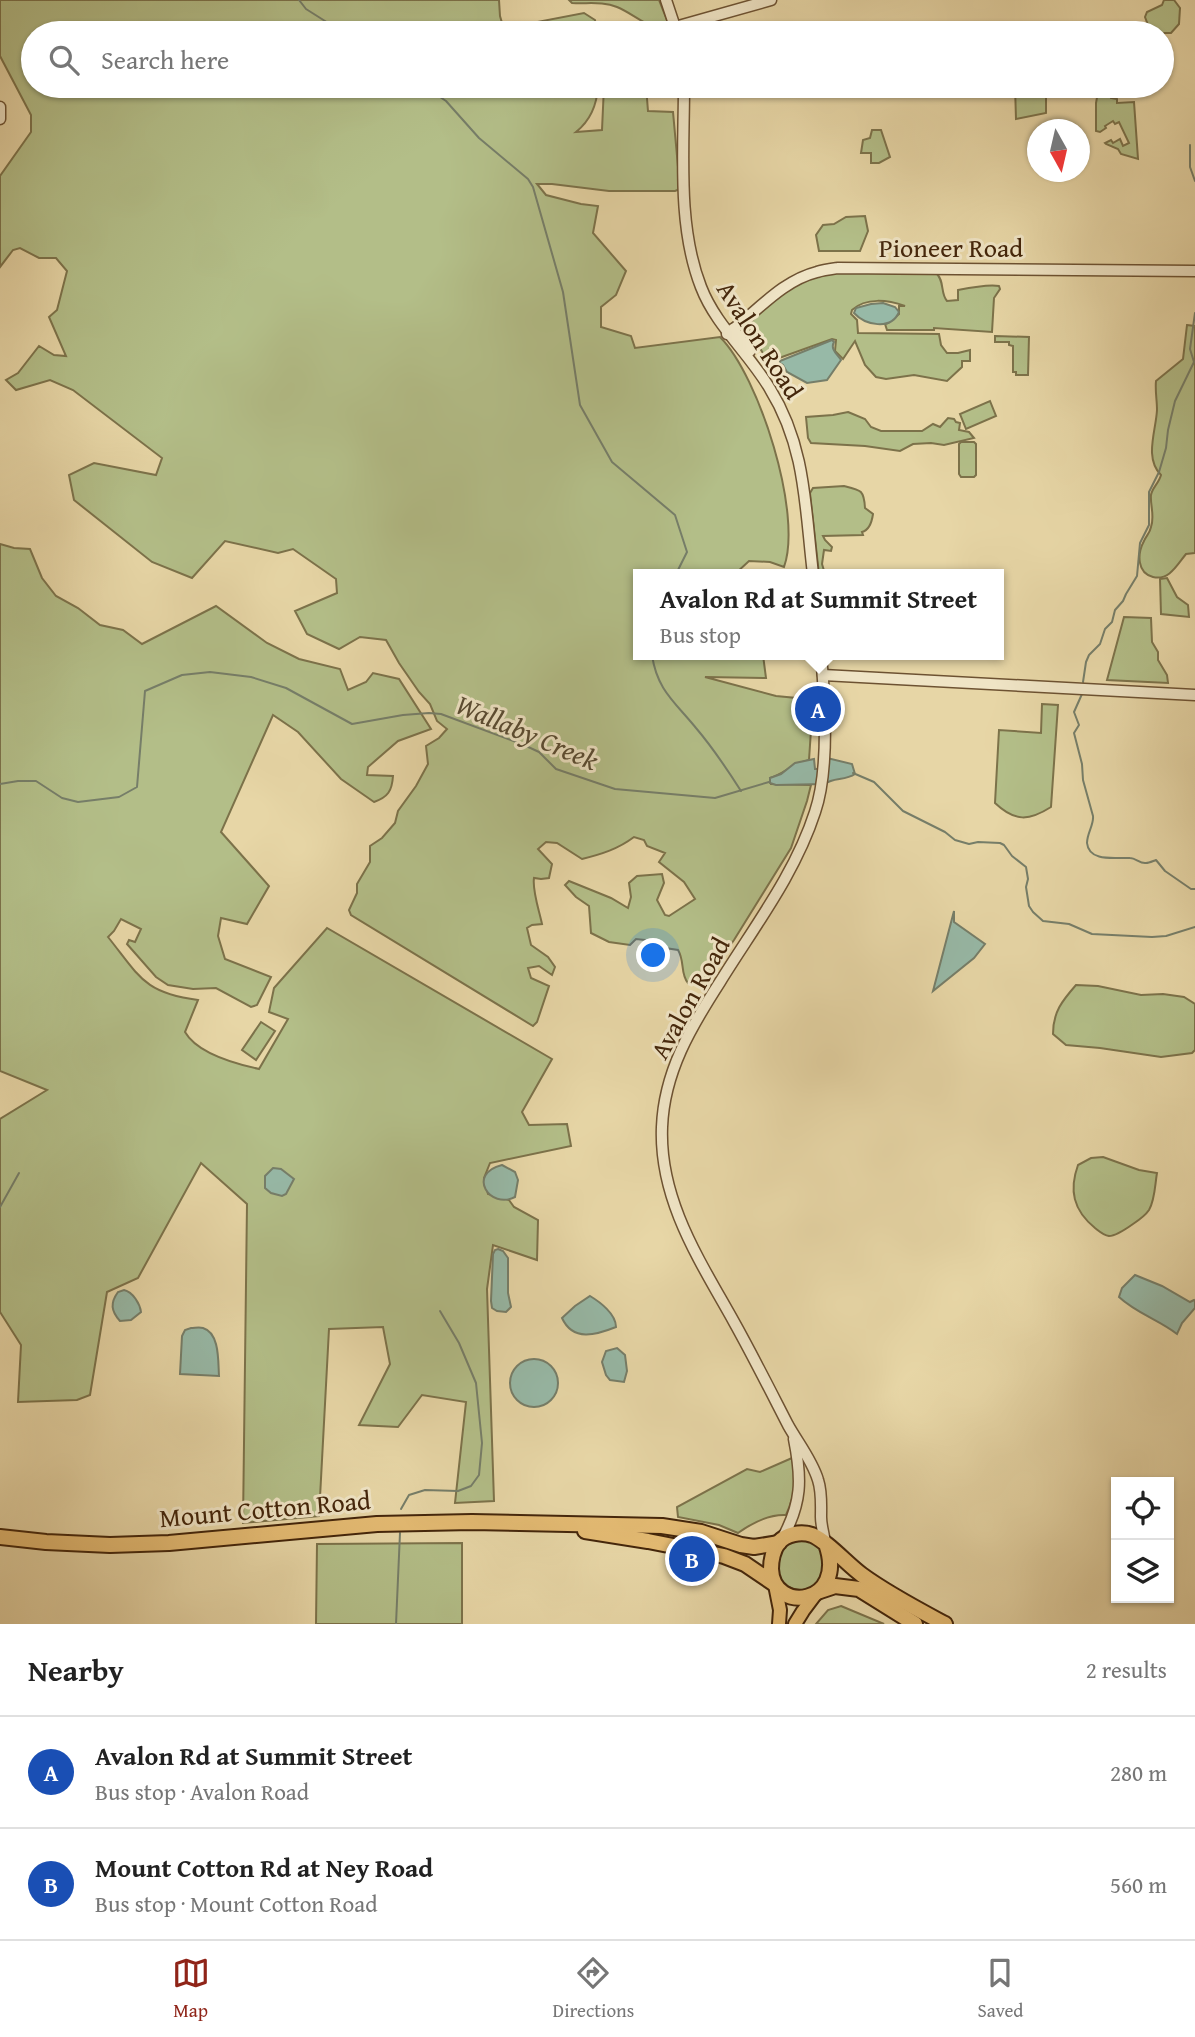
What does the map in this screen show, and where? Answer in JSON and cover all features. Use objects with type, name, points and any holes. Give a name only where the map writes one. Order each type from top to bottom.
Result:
[{"type":"highway","name":"Mount Cotton Road","points":[[0,1537],[110,1545],[169,1543],[377,1524],[443,1522],[662,1526],[701,1532],[754,1547],[780,1541]]},
{"type":"highway","name":"Mount Cotton Road","points":[[534,1524],[640,1539],[724,1556],[745,1564],[774,1584]]},
{"type":"highway","points":[[915,1624],[859,1589],[835,1586],[802,1597],[791,1596],[774,1584],[771,1562],[780,1541],[800,1533],[813,1536],[874,1583],[945,1624]]},
{"type":"highway","points":[[818,1593],[831,1568],[825,1544]]},
{"type":"main road","points":[[774,1584],[780,1610],[779,1624]]},
{"type":"main road","points":[[795,1624],[818,1593]]},
{"type":"street","points":[[666,0],[673,21]]},
{"type":"street","points":[[704,21],[771,0]]},
{"type":"street","name":"Avalon Road","points":[[684,98],[685,205],[690,251],[701,289],[730,331],[765,372],[793,435],[801,466],[812,569]]},
{"type":"street","points":[[0,107],[0,119]]},
{"type":"street","name":"Pioneer Road","points":[[730,331],[796,280],[816,272],[838,268],[1195,271]]},
{"type":"street","name":"Avalon Road","points":[[822,660],[823,769],[816,810],[802,848],[683,1043],[669,1079],[662,1127],[665,1173],[679,1219],[810,1461],[818,1480],[825,1544]]},
{"type":"street","points":[[823,675],[1195,695]]},
{"type":"street","name":"Avalon Road","points":[[780,1541],[792,1519],[799,1488],[799,1464],[792,1432]]},
{"type":"green space","points":[[0,0],[499,0],[501,21],[21,21],[21,96],[0,56]]},
{"type":"green space","points":[[569,0],[659,0],[667,21],[643,21],[612,5],[572,3]]},
{"type":"green space","points":[[1164,0],[1174,0],[1180,8],[1179,24],[1174,30],[1174,21],[1146,21],[1147,12],[1162,5]]},
{"type":"green space","points":[[584,13],[595,21],[542,21]]},
{"type":"green space","points":[[22,98],[596,98],[592,112],[576,132],[602,130],[603,98],[647,98],[648,111],[673,112],[680,189],[609,191],[537,184],[546,195],[598,206],[593,233],[626,271],[616,295],[601,307],[601,327],[631,336],[635,348],[720,337],[735,356],[749,382],[774,447],[782,481],[788,514],[788,544],[784,567],[770,562],[749,561],[740,569],[633,569],[633,660],[764,660],[766,678],[705,677],[776,696],[807,699],[811,730],[809,760],[770,778],[771,784],[811,785],[791,848],[709,975],[688,983],[678,950],[652,946],[645,940],[636,939],[630,945],[609,942],[591,933],[589,906],[565,885],[569,881],[628,908],[631,897],[629,883],[637,876],[662,874],[664,883],[657,900],[665,915],[669,916],[695,899],[684,882],[659,862],[665,853],[634,837],[610,851],[582,859],[557,843],[546,842],[538,849],[552,864],[549,878],[534,878],[542,924],[527,928],[531,945],[548,957],[555,967],[552,975],[539,966],[528,968],[531,978],[549,986],[537,1022],[533,1026],[351,915],[349,910],[357,893],[357,884],[370,862],[370,846],[382,838],[395,823],[398,811],[428,764],[426,746],[447,729],[437,721],[430,704],[399,663],[386,640],[360,637],[339,649],[307,634],[295,611],[337,593],[336,579],[293,549],[278,553],[225,541],[192,578],[152,562],[74,500],[69,475],[94,463],[156,475],[162,458],[73,390],[50,380],[16,390],[6,380],[18,373],[39,346],[54,355],[66,356],[49,317],[57,310],[67,271],[56,258],[39,258],[20,248],[13,250],[0,267],[0,176],[31,132],[31,115]]},
{"type":"green space","points":[[1015,98],[1046,98],[1046,113],[1016,119]]},
{"type":"green space","points":[[1097,98],[1117,99],[1117,103],[1134,102],[1138,159],[1121,154],[1118,149],[1105,143],[1120,139],[1123,146],[1129,143],[1119,122],[1115,124],[1113,121],[1100,132],[1096,131]]},
{"type":"green space","points":[[872,130],[881,130],[890,157],[879,163],[871,163],[871,153],[861,153],[863,140],[870,138]]},
{"type":"green space","points":[[865,216],[868,231],[860,251],[819,251],[816,235],[823,225],[834,224],[846,217]]},
{"type":"green space","points":[[839,272],[936,273],[947,301],[958,300],[958,290],[999,286],[994,298],[992,332],[934,328],[887,330],[885,324],[899,314],[899,306],[905,306],[892,302],[870,301],[852,310],[851,314],[857,320],[858,333],[939,334],[941,345],[947,353],[970,350],[970,361],[962,361],[962,367],[947,381],[914,375],[886,379],[876,377],[865,365],[855,341],[843,359],[835,351],[836,340],[832,339],[768,362],[746,324],[772,299],[813,275]]},
{"type":"green space","points":[[1187,325],[1195,326],[1195,553],[1186,554],[1176,567],[1159,578],[1144,572],[1140,562],[1142,546],[1152,523],[1152,492],[1161,475],[1153,461],[1152,452],[1157,410],[1156,381],[1183,359]]},
{"type":"green space","points":[[995,336],[1029,337],[1028,375],[1016,375],[1016,372],[1013,372],[1013,346],[1009,345],[1009,342],[995,342]]},
{"type":"green space","points":[[990,401],[996,416],[966,429],[960,414]]},
{"type":"green space","points":[[848,412],[865,419],[871,427],[881,431],[922,431],[933,424],[940,427],[948,418],[954,419],[960,423],[959,430],[969,432],[974,438],[944,445],[913,444],[900,451],[811,443],[806,417]]},
{"type":"green space","points":[[961,442],[976,444],[974,477],[961,477],[959,474]]},
{"type":"green space","points":[[844,486],[854,489],[860,492],[865,508],[873,514],[869,527],[862,532],[863,535],[823,536],[832,547],[831,551],[824,550],[824,569],[818,569],[810,493],[813,488]]},
{"type":"green space","points":[[0,544],[30,549],[42,578],[56,596],[100,625],[123,630],[142,644],[216,606],[267,643],[299,659],[340,669],[348,690],[366,682],[373,673],[399,679],[431,729],[398,741],[368,767],[367,775],[393,776],[388,793],[374,802],[341,779],[298,732],[273,715],[221,832],[269,886],[247,924],[221,918],[218,936],[225,959],[271,977],[257,1005],[251,1007],[216,988],[193,989],[168,985],[156,977],[127,944],[129,940],[135,942],[141,929],[121,919],[108,937],[136,973],[154,988],[198,1000],[185,1032],[208,1052],[239,1064],[259,1069],[288,1019],[269,1012],[274,988],[327,928],[552,1059],[522,1112],[529,1125],[567,1124],[571,1146],[490,1163],[484,1178],[488,1194],[509,1200],[514,1207],[538,1220],[537,1260],[493,1245],[487,1289],[494,1501],[455,1503],[466,1402],[422,1395],[398,1427],[359,1425],[390,1364],[383,1327],[329,1329],[319,1516],[243,1523],[247,1204],[201,1163],[138,1278],[107,1292],[90,1395],[77,1400],[18,1402],[21,1345],[0,1312],[0,1119],[47,1090],[0,1071]]},
{"type":"green space","points":[[1167,578],[1177,597],[1188,605],[1189,617],[1161,614],[1160,579]]},
{"type":"green space","points":[[1124,617],[1151,618],[1152,642],[1168,683],[1107,680]]},
{"type":"green space","points":[[1042,704],[1058,705],[1051,807],[1029,817],[1016,816],[995,803],[999,730],[1041,733]]},
{"type":"green space","points":[[1076,985],[1098,986],[1141,995],[1184,997],[1195,1004],[1195,1050],[1192,1053],[1161,1057],[1066,1045],[1053,1034],[1053,1026],[1059,1007]]},
{"type":"green space","points":[[261,1022],[275,1031],[256,1060],[242,1050]]},
{"type":"green space","points":[[1103,1157],[1139,1170],[1157,1173],[1151,1206],[1147,1212],[1124,1230],[1109,1236],[1095,1228],[1082,1214],[1074,1191],[1078,1165],[1091,1158]]},
{"type":"green space","points":[[792,1458],[794,1487],[786,1515],[760,1520],[738,1533],[719,1525],[678,1517],[677,1507],[747,1469],[760,1472]]},
{"type":"green space","points":[[801,1540],[819,1547],[826,1565],[819,1583],[801,1590],[783,1583],[776,1565],[783,1547]]},
{"type":"green space","points":[[462,1543],[462,1624],[316,1624],[317,1544]]},
{"type":"green space","points":[[841,1606],[884,1624],[816,1624],[828,1610]]},
{"type":"shaded area","points":[[883,303],[895,307],[899,312],[890,322],[871,323],[854,313],[856,308]]},
{"type":"shaded area","points":[[832,340],[833,349],[841,360],[827,380],[807,383],[787,372],[780,363],[780,361]]},
{"type":"shaded area","points":[[827,758],[852,764],[855,774],[825,784],[770,783],[770,778],[781,774],[795,763],[814,759],[815,769],[823,769]]},
{"type":"shaded area","points":[[954,911],[954,922],[985,944],[974,958],[933,991]]},
{"type":"shaded area","points":[[502,1165],[515,1172],[518,1180],[515,1197],[506,1200],[490,1195],[484,1183],[485,1176],[491,1169]]},
{"type":"shaded area","points":[[273,1168],[281,1169],[294,1179],[286,1194],[282,1196],[265,1188],[265,1176]]},
{"type":"shaded area","points":[[498,1249],[508,1258],[508,1293],[511,1307],[506,1312],[492,1308],[491,1301],[493,1254]]},
{"type":"shaded area","points":[[1135,1275],[1190,1302],[1195,1301],[1195,1308],[1182,1323],[1177,1334],[1119,1297],[1122,1288]]},
{"type":"shaded area","points":[[124,1290],[136,1299],[141,1312],[131,1320],[120,1321],[113,1310],[113,1303],[118,1292]]},
{"type":"shaded area","points":[[590,1296],[610,1313],[616,1327],[593,1334],[579,1334],[567,1326],[562,1318]]},
{"type":"shaded area","points":[[203,1328],[213,1336],[219,1376],[180,1374],[182,1336],[185,1330]]},
{"type":"shaded area","points":[[617,1348],[625,1355],[627,1371],[624,1382],[610,1380],[602,1362],[606,1351]]},
{"type":"shaded area","points":[[534,1359],[551,1366],[558,1383],[551,1400],[534,1407],[517,1400],[510,1383],[517,1366]]},
{"type":"waterway","points":[[299,0],[306,9],[325,21]]},
{"type":"waterway","points":[[442,98],[479,138],[528,179],[533,187],[563,292],[580,405],[612,462],[675,515],[687,552],[678,569]]},
{"type":"waterway","points":[[1190,145],[1190,167],[1195,181]]},
{"type":"waterway","points":[[1083,682],[1089,655],[1100,644],[1115,610],[1137,576],[1140,543],[1149,525],[1149,492],[1159,472],[1166,448],[1175,401],[1194,362],[1190,349],[1195,313]]},
{"type":"waterway","points":[[653,660],[663,687],[708,743],[741,791]]},
{"type":"waterway","name":"Wallaby Creek","points":[[0,784],[36,781],[62,798],[78,802],[119,797],[137,787],[145,691],[182,675],[210,672],[251,677],[286,688],[352,724],[403,715],[441,714],[539,752],[556,769],[615,789],[715,798],[769,782]]},
{"type":"waterway","points":[[1082,694],[1074,712],[1079,725],[1074,733],[1093,816],[1087,839],[1089,849],[1093,854],[1104,858],[1132,858],[1144,863],[1156,860],[1165,871],[1195,889]]},
{"type":"waterway","name":"Wallaby Creek","points":[[853,773],[874,782],[903,811],[945,832],[955,840],[969,844],[978,842],[1004,845],[1012,856],[1026,867],[1029,906],[1043,921],[1069,924],[1092,934],[1152,937],[1166,936],[1195,927]]},
{"type":"waterway","points":[[0,1207],[19,1173]]},
{"type":"waterway","points":[[401,1509],[409,1495],[425,1490],[458,1491],[471,1486],[479,1475],[482,1443],[476,1383],[459,1343],[440,1311]]},
{"type":"waterway","points":[[396,1624],[400,1533]]},
{"type":"place","name":"Avalon Rd at Summit Street","points":[[818,709]]},
{"type":"place","name":"Mount Cotton Rd at Ney Road","points":[[692,1559]]}]
